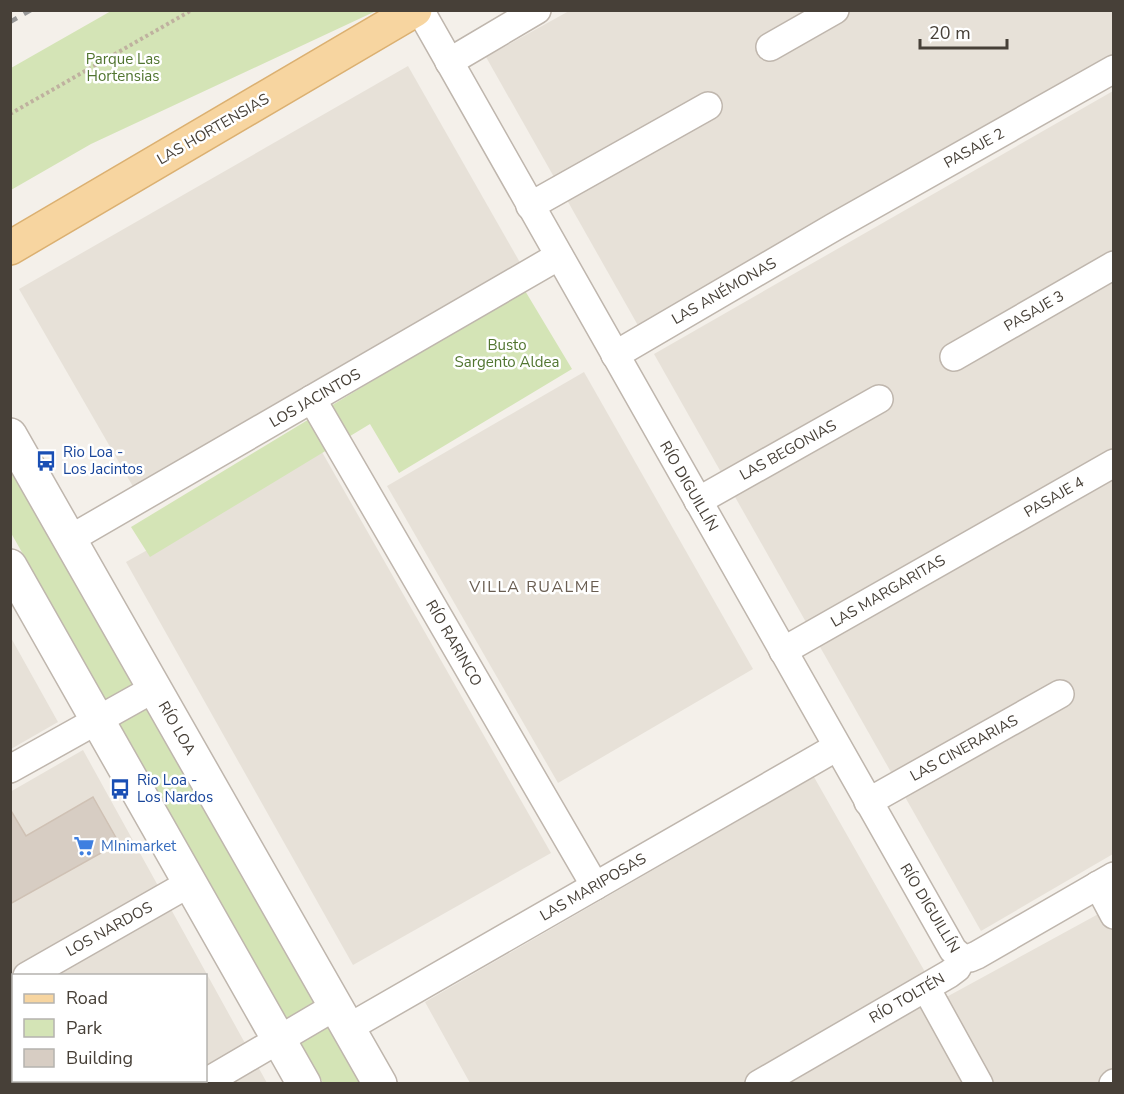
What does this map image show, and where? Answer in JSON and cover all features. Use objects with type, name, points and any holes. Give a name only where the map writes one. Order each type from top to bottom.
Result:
[{"type":"main road","name":"LAS HORTENSIAS","points":[[10,248],[418,10]]},
{"type":"street","name":"RÍO DIGUILLÍN","points":[[418,10],[952,950],[962,958]]},
{"type":"street","points":[[449,62],[537,10]]},
{"type":"street","points":[[770,47],[835,10]]},
{"type":"street","name":"PASAJE 2","points":[[834,227],[1113,69]]},
{"type":"street","points":[[530,206],[708,106]]},
{"type":"street","name":"LAS ANÉMONAS","points":[[615,355],[834,227]]},
{"type":"street","name":"LOS JACINTOS","points":[[70,539],[559,256]]},
{"type":"street","name":"PASAJE 3","points":[[954,357],[1113,265]]},
{"type":"street","name":"RÍO RARINCO","points":[[312,399],[595,886]]},
{"type":"street","name":"LAS BEGONIAS","points":[[698,501],[879,399]]},
{"type":"street","name":"RÍO LOA","points":[[10,435],[380,1083]]},
{"type":"street","name":"PASAJE 4","points":[[994,531],[1113,463]]},
{"type":"street","name":"LAS MARGARITAS","points":[[783,651],[994,531]]},
{"type":"street","points":[[10,566],[304,1083]]},
{"type":"street","points":[[10,769],[154,688]]},
{"type":"street","name":"LAS CINERARIAS","points":[[868,802],[1060,694]]},
{"type":"street","name":"LAS MARIPOSAS","points":[[342,1017],[595,886],[837,747]]},
{"type":"street","points":[[1106,881],[1113,915]]},
{"type":"street","name":"RÍO TOLTÉN","points":[[775,1079],[953,971],[962,958],[977,955],[1106,881]]},
{"type":"street","name":"LOS NARDOS","points":[[29,974],[190,883]]},
{"type":"street","points":[[926,988],[979,1083]]},
{"type":"street","points":[[207,1080],[279,1040],[342,1017]]},
{"type":"path","points":[[10,114],[192,10]]},
{"type":"shaded area","points":[[569,11],[1113,11],[1113,59],[640,329],[486,57]]},
{"type":"shaded area","points":[[408,66],[522,266],[135,490],[19,289]]},
{"type":"shaded area","points":[[1113,91],[1113,854],[981,931],[654,354]]},
{"type":"shaded area","points":[[584,372],[753,669],[558,783],[387,486]]},
{"type":"shaded area","points":[[322,452],[551,853],[353,965],[126,562]]},
{"type":"shaded area","points":[[10,636],[58,722],[11,749],[10,749]]},
{"type":"shaded area","points":[[83,750],[207,974],[12,974],[12,1082],[207,1082],[207,974],[267,1083],[11,1083],[10,792]]},
{"type":"shaded area","points":[[814,777],[941,1000],[1113,906],[1113,1083],[470,1083],[425,1002]]},
{"type":"green space","name":"Parque Las Hortensias","points":[[111,11],[376,11],[91,144],[11,190],[11,68]]},
{"type":"green space","name":"Busto Sargento Aldea","points":[[524,289],[572,369],[399,473],[370,424],[150,557],[131,527]]},
{"type":"green space","points":[[10,462],[365,1083],[323,1083],[11,533]]},
{"type":"building","points":[[93,797],[119,843],[10,904],[10,809],[26,836]]},
{"type":"railway","points":[[10,22],[31,10]]},
{"type":"place","name":"Rio Loa - Los Jacintos","points":[[46,461]]},
{"type":"place","name":"Rio Loa - Los Nardos","points":[[120,789]]},
{"type":"place","name":"MInimarket","points":[[84,846]]},
{"type":"district","name":"VILLA RUALME","points":[[535,586]]}]
